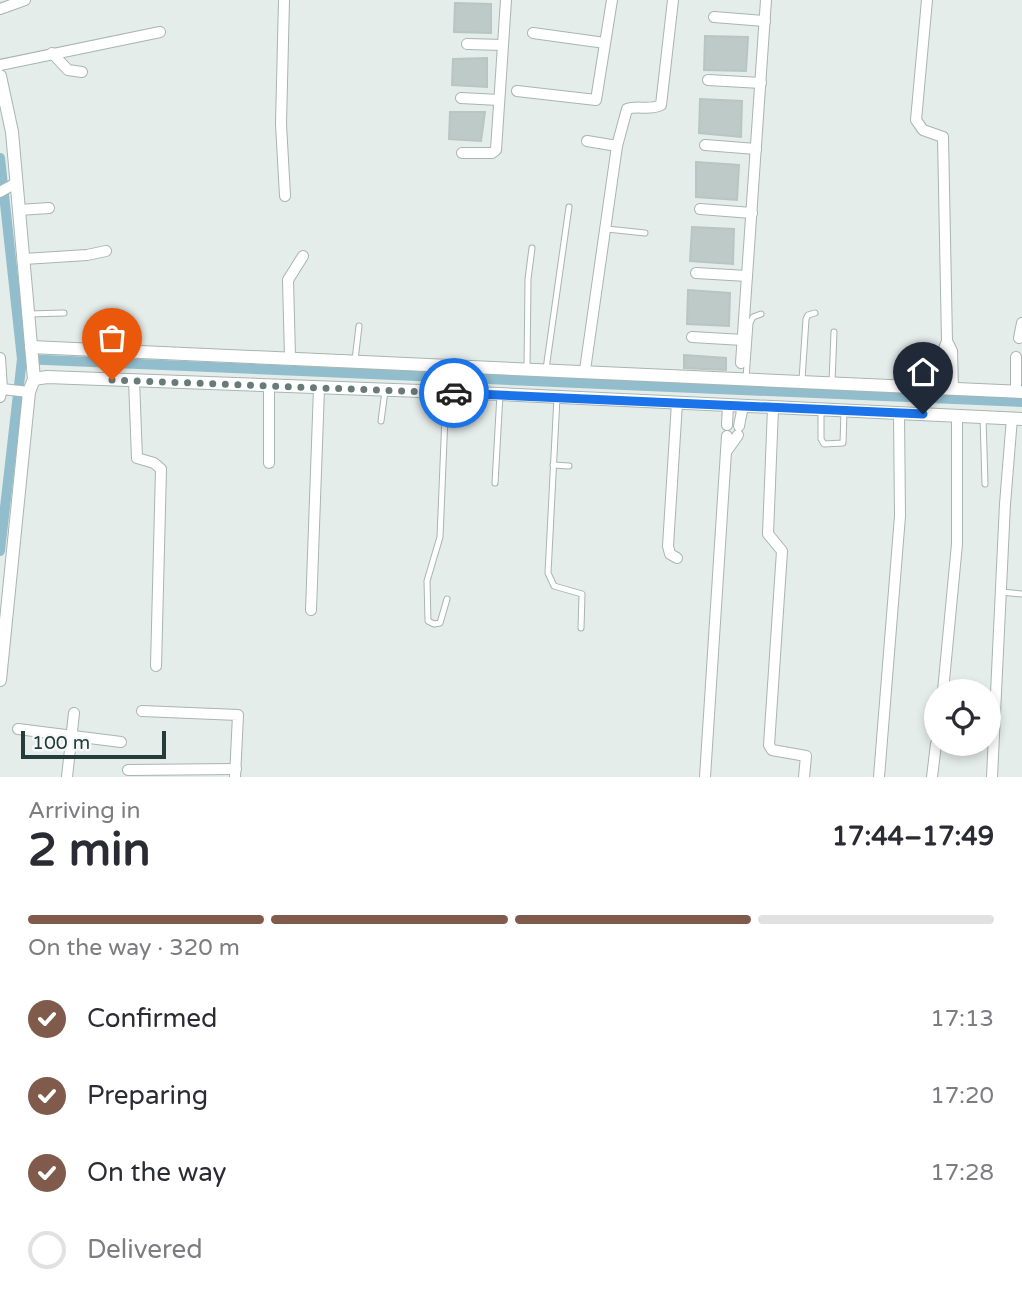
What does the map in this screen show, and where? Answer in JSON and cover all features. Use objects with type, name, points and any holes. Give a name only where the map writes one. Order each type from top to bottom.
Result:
[{"type":"street","points":[[0,9],[25,0]]},
{"type":"street","points":[[284,0],[281,124],[285,196]]},
{"type":"street","points":[[463,153],[495,153],[506,0]]},
{"type":"street","points":[[517,91],[596,100],[612,0]]},
{"type":"street","points":[[585,370],[617,146],[627,109],[648,109],[661,105],[673,0]]},
{"type":"street","points":[[741,363],[766,0]]},
{"type":"street","points":[[927,0],[916,120],[923,131],[943,137],[947,341],[953,351],[947,388]]},
{"type":"street","points":[[714,17],[765,21]]},
{"type":"street","points":[[0,65],[160,32]]},
{"type":"street","points":[[533,33],[605,43]]},
{"type":"street","points":[[467,44],[503,45]]},
{"type":"street","points":[[52,53],[68,70],[82,72]]},
{"type":"street","points":[[0,76],[12,132],[34,376],[25,392],[0,680]]},
{"type":"street","points":[[708,80],[761,83]]},
{"type":"street","points":[[461,98],[499,100]]},
{"type":"street","points":[[587,141],[617,146]]},
{"type":"street","points":[[705,145],[756,149]]},
{"type":"street","points":[[0,192],[15,184]]},
{"type":"street","points":[[19,210],[49,208]]},
{"type":"street","points":[[700,209],[752,213]]},
{"type":"street","points":[[23,258],[87,255],[106,251]]},
{"type":"street","points":[[290,357],[288,280],[303,256]]},
{"type":"street","points":[[696,273],[747,276]]},
{"type":"street","points":[[1019,338],[1022,323]]},
{"type":"street","points":[[692,337],[743,340]]},
{"type":"street","points":[[31,349],[290,357],[1019,392],[1016,357]]},
{"type":"street","points":[[0,357],[2,392],[25,392]]},
{"type":"street","points":[[34,376],[500,394],[1017,419],[1001,592],[992,777]]},
{"type":"street","points":[[134,380],[137,458],[154,463],[161,469],[156,666]]},
{"type":"street","points":[[269,463],[270,386]]},
{"type":"street","points":[[311,610],[319,388]]},
{"type":"street","points":[[677,403],[668,545],[670,554],[677,558]]},
{"type":"street","points":[[728,405],[733,431]]},
{"type":"street","points":[[705,777],[726,452],[743,406]]},
{"type":"street","points":[[773,408],[768,534],[782,551],[769,745],[772,750],[806,757],[804,777]]},
{"type":"street","points":[[879,777],[899,530],[899,414]]},
{"type":"street","points":[[944,679],[957,544],[957,416]]},
{"type":"street","points":[[128,770],[235,773],[238,715],[142,711]]},
{"type":"street","points":[[67,777],[74,713]]},
{"type":"street","points":[[18,729],[121,742]]},
{"type":"street","points":[[932,777],[935,756]]},
{"type":"lane","points":[[546,369],[569,207]]},
{"type":"lane","points":[[607,229],[645,233]]},
{"type":"lane","points":[[527,368],[528,279],[532,248]]},
{"type":"lane","points":[[28,314],[64,313]]},
{"type":"lane","points":[[802,381],[806,318],[815,313]]},
{"type":"lane","points":[[746,378],[750,323],[753,317],[761,314]]},
{"type":"lane","points":[[355,360],[359,326]]},
{"type":"lane","points":[[832,382],[834,332]]},
{"type":"lane","points":[[381,421],[384,391]]},
{"type":"lane","points":[[446,392],[440,537],[427,581],[428,621],[440,623],[447,599]]},
{"type":"lane","points":[[495,483],[500,394]]},
{"type":"lane","points":[[556,397],[548,573],[554,586],[582,594],[581,628]]},
{"type":"lane","points":[[821,410],[821,439],[824,444],[843,443],[844,411]]},
{"type":"lane","points":[[983,417],[985,484]]},
{"type":"lane","points":[[553,465],[569,466]]},
{"type":"lane","points":[[1001,592],[1022,594]]},
{"type":"building","points":[[455,3],[491,4],[491,33],[454,32]]},
{"type":"building","points":[[705,36],[748,37],[746,71],[704,70]]},
{"type":"building","points":[[487,58],[487,87],[452,85],[453,59]]},
{"type":"building","points":[[700,99],[742,101],[741,137],[699,133]]},
{"type":"building","points":[[450,112],[485,112],[481,141],[449,139]]},
{"type":"building","points":[[696,162],[739,165],[737,200],[696,197]]},
{"type":"building","points":[[692,227],[734,229],[733,264],[690,261]]},
{"type":"building","points":[[688,290],[730,293],[729,326],[687,324]]},
{"type":"building","points":[[684,355],[726,358],[726,370],[684,368]]},
{"type":"waterway","points":[[0,158],[22,359],[0,551]]},
{"type":"waterway","points":[[22,359],[1022,402]]},
{"type":"way so far","points":[[112,380],[454,393]]},
{"type":"route","points":[[454,393],[923,414]]}]
